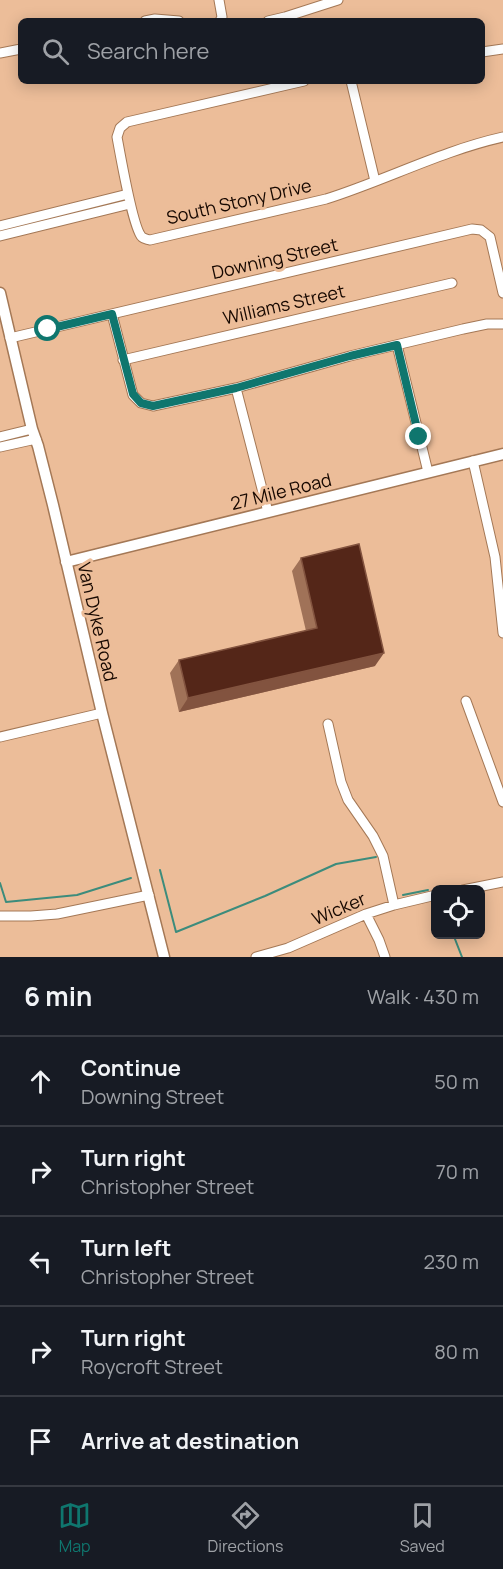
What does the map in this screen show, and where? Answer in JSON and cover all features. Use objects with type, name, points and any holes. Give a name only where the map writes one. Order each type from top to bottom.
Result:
[{"type":"street","points":[[219,0],[222,18]]},
{"type":"street","points":[[281,18],[336,0]]},
{"type":"street","points":[[485,52],[503,49]]},
{"type":"street","points":[[0,53],[18,50]]},
{"type":"street","points":[[129,199],[117,137],[120,128],[127,122],[291,84]]},
{"type":"street","points":[[352,84],[375,181]]},
{"type":"street","name":"South Stony Drive","points":[[129,199],[140,236],[150,240],[326,199],[451,151],[503,137]]},
{"type":"street","points":[[0,226],[129,199]]},
{"type":"street","points":[[0,236],[129,199]]},
{"type":"street","name":"Downing Street","points":[[10,338],[472,229],[481,230],[490,237],[503,293]]},
{"type":"street","name":"Williams Street","points":[[123,360],[452,283]]},
{"type":"street","name":"Van Dyke Road","points":[[0,294],[164,957]]},
{"type":"street","points":[[112,314],[133,394],[141,403],[160,406],[236,388],[350,356],[480,325],[503,324]]},
{"type":"street","points":[[397,345],[428,472]]},
{"type":"street","points":[[236,388],[268,512]]},
{"type":"street","points":[[0,438],[34,434]]},
{"type":"street","points":[[0,447],[34,434]]},
{"type":"street","name":"27 Mile Road","points":[[66,562],[503,454]]},
{"type":"street","points":[[473,461],[495,557],[503,633]]},
{"type":"street","points":[[466,701],[503,802]]},
{"type":"street","points":[[0,737],[102,713]]},
{"type":"street","points":[[328,724],[341,782],[348,800],[373,836],[383,856],[394,905]]},
{"type":"street","points":[[485,886],[503,882]]},
{"type":"street","points":[[0,916],[57,914],[149,895]]},
{"type":"street","name":"Wicker","points":[[256,957],[288,948],[366,914],[431,896]]},
{"type":"street","points":[[366,914],[385,957]]},
{"type":"building","points":[[359,544],[384,653],[188,698],[179,660],[317,628],[301,558]]},
{"type":"waterway","points":[[160,870],[176,932],[336,864],[376,857]]},
{"type":"waterway","points":[[0,883],[6,902],[77,895],[131,878]]},
{"type":"waterway","points":[[403,895],[428,890]]},
{"type":"waterway","points":[[455,939],[462,957]]},
{"type":"route","points":[[48,329],[112,314],[130,389],[141,403],[153,406],[236,388],[397,345],[419,437]]}]
